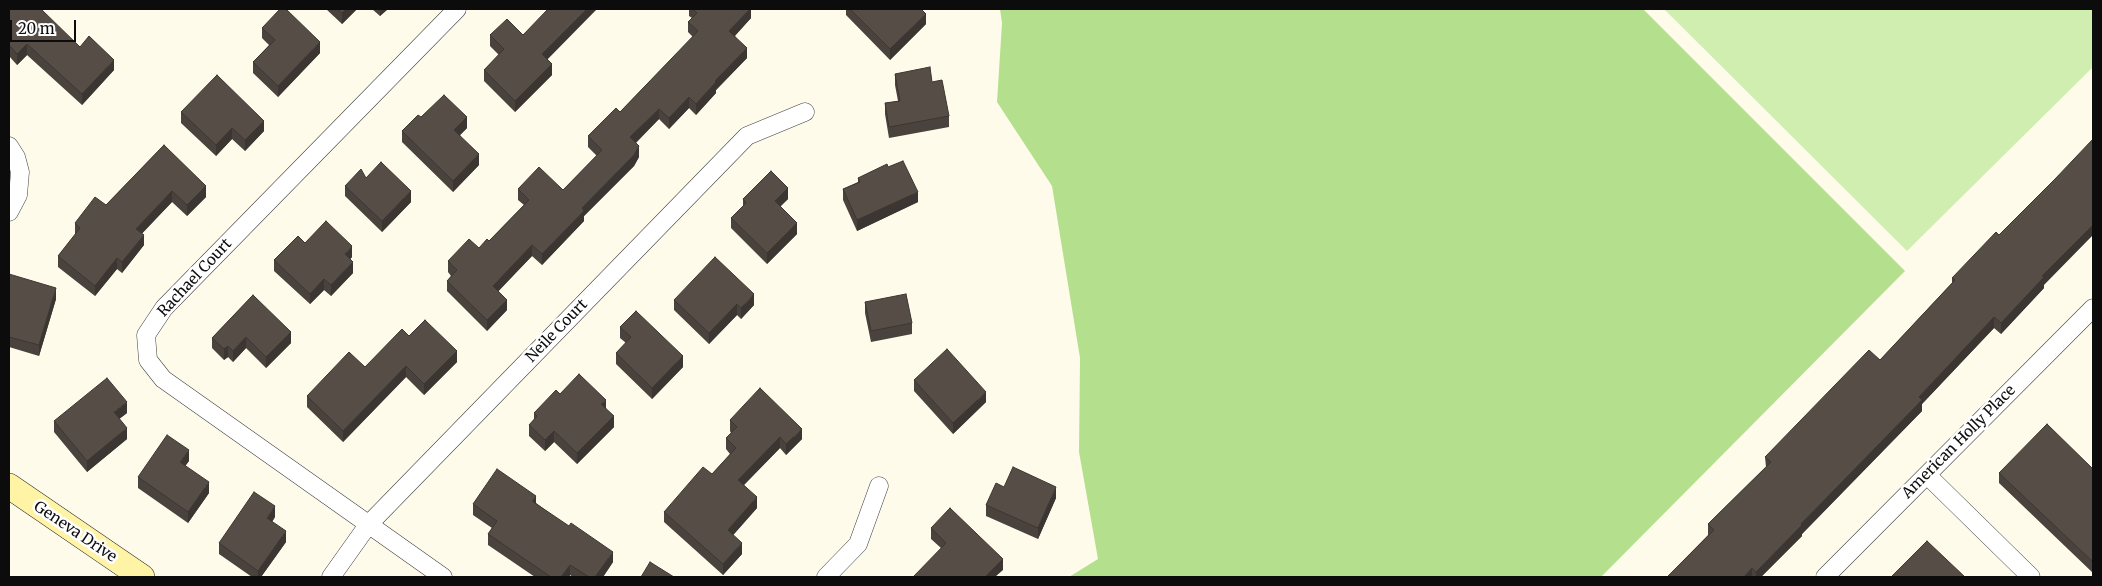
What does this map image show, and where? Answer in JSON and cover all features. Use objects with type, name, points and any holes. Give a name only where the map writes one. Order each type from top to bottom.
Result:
[{"type":"main road","name":"Geneva Drive","points":[[9,486],[142,577]]},
{"type":"street","name":"Rachael Court","points":[[442,577],[162,379],[148,360],[146,335],[164,308],[457,9]]},
{"type":"street","name":"Neile Court","points":[[331,577],[368,525],[747,136],[805,112]]},
{"type":"street","points":[[9,146],[16,156],[20,172],[18,195],[9,212]]},
{"type":"street","name":"American Holly Place","points":[[1825,577],[2093,308]]},
{"type":"street","points":[[1927,475],[2031,577]]},
{"type":"street","points":[[826,577],[858,544],[879,486]]},
{"type":"green space","points":[[1000,9],[1643,9],[1905,271],[1601,577],[1069,577],[1098,559],[1079,452],[1080,358],[1052,186],[997,102],[1002,23]]},
{"type":"green space","points":[[1664,9],[2093,9],[2093,67],[1907,251]]},
{"type":"building","points":[[9,9],[41,9],[80,47],[89,36],[114,60],[82,94],[27,44],[17,54],[9,45]]},
{"type":"building","points":[[280,9],[286,9],[320,42],[278,86],[253,62],[275,40],[262,28]]},
{"type":"building","points":[[337,9],[346,9],[342,13]]},
{"type":"building","points":[[548,9],[587,9],[542,54],[552,64],[515,101],[484,70],[504,49],[490,35],[507,19],[523,35]]},
{"type":"building","points":[[693,9],[750,9],[729,31],[747,48],[696,104],[689,97],[669,118],[659,109],[630,137],[639,146],[634,155],[582,208],[584,211],[542,254],[532,245],[493,286],[507,300],[487,320],[447,281],[457,270],[448,261],[469,239],[479,248],[487,239],[489,241],[529,200],[518,189],[539,167],[563,190],[602,150],[588,136],[616,108],[620,112],[698,31],[688,22],[697,13]]},
{"type":"building","points":[[850,9],[921,9],[926,14],[890,49]]},
{"type":"building","points":[[930,67],[932,82],[942,80],[949,116],[889,127],[885,103],[900,101],[895,74]]},
{"type":"building","points":[[217,75],[264,121],[245,140],[232,128],[216,145],[181,112]]},
{"type":"building","points":[[444,95],[467,117],[454,130],[479,154],[453,181],[402,131],[418,115],[421,117]]},
{"type":"building","points":[[2093,139],[2093,225],[2042,276],[2044,277],[2001,323],[1994,317],[1919,397],[1922,400],[1756,572],[1752,568],[1744,577],[1667,577],[1714,530],[1708,524],[1771,462],[1765,457],[1869,350],[1880,360],[1955,280],[1952,278],[1996,232],[1999,235]]},
{"type":"building","points":[[164,145],[206,186],[187,205],[172,191],[136,229],[144,235],[122,262],[117,258],[95,286],[58,256],[80,228],[75,223],[95,197],[106,205]]},
{"type":"building","points":[[903,161],[918,192],[857,220],[843,189],[860,182],[858,178],[887,164],[888,167]]},
{"type":"building","points":[[381,162],[411,191],[382,221],[345,186],[361,169],[366,178]]},
{"type":"building","points":[[771,171],[788,188],[775,201],[797,223],[767,253],[731,218],[746,203],[743,199]]},
{"type":"building","points":[[326,221],[352,246],[345,254],[353,262],[331,285],[324,279],[310,294],[274,260],[298,236],[305,243]]},
{"type":"building","points":[[715,257],[754,294],[741,308],[737,304],[709,333],[674,300]]},
{"type":"building","points":[[9,274],[56,288],[39,345],[9,337]]},
{"type":"building","points":[[906,294],[912,323],[871,331],[865,302]]},
{"type":"building","points":[[253,295],[291,332],[266,357],[246,337],[233,351],[228,346],[224,349],[212,338]]},
{"type":"building","points":[[636,311],[683,356],[652,388],[616,353],[631,337],[620,327]]},
{"type":"building","points":[[425,320],[457,351],[424,384],[406,366],[343,431],[307,396],[349,352],[365,367],[402,329],[409,336]]},
{"type":"building","points":[[947,349],[986,392],[953,423],[914,380]]},
{"type":"building","points":[[579,374],[606,400],[601,404],[614,416],[577,453],[554,431],[545,440],[529,425],[537,416],[534,413],[556,390],[560,394]]},
{"type":"building","points":[[107,378],[127,402],[114,412],[127,428],[87,461],[54,421]]},
{"type":"building","points":[[760,388],[802,429],[786,444],[780,437],[738,480],[757,497],[728,530],[742,543],[723,564],[664,512],[703,467],[712,474],[736,448],[726,438],[737,427],[730,420]]},
{"type":"building","points":[[2047,424],[2093,469],[2093,562],[1999,473]]},
{"type":"building","points":[[167,435],[189,450],[180,462],[209,482],[188,512],[138,477]]},
{"type":"building","points":[[1013,467],[1056,487],[1038,528],[986,505],[996,483],[1004,487]]},
{"type":"building","points":[[497,469],[536,496],[532,501],[569,526],[571,523],[613,552],[595,577],[589,577],[570,565],[561,577],[551,577],[488,534],[497,521],[473,504]]},
{"type":"building","points":[[254,492],[275,506],[267,518],[286,531],[258,571],[219,543]]},
{"type":"building","points":[[950,508],[1003,559],[985,577],[913,577],[946,543],[931,528]]},
{"type":"building","points":[[1927,541],[1965,577],[1891,577]]},
{"type":"building","points":[[650,562],[674,577],[641,577]]}]
